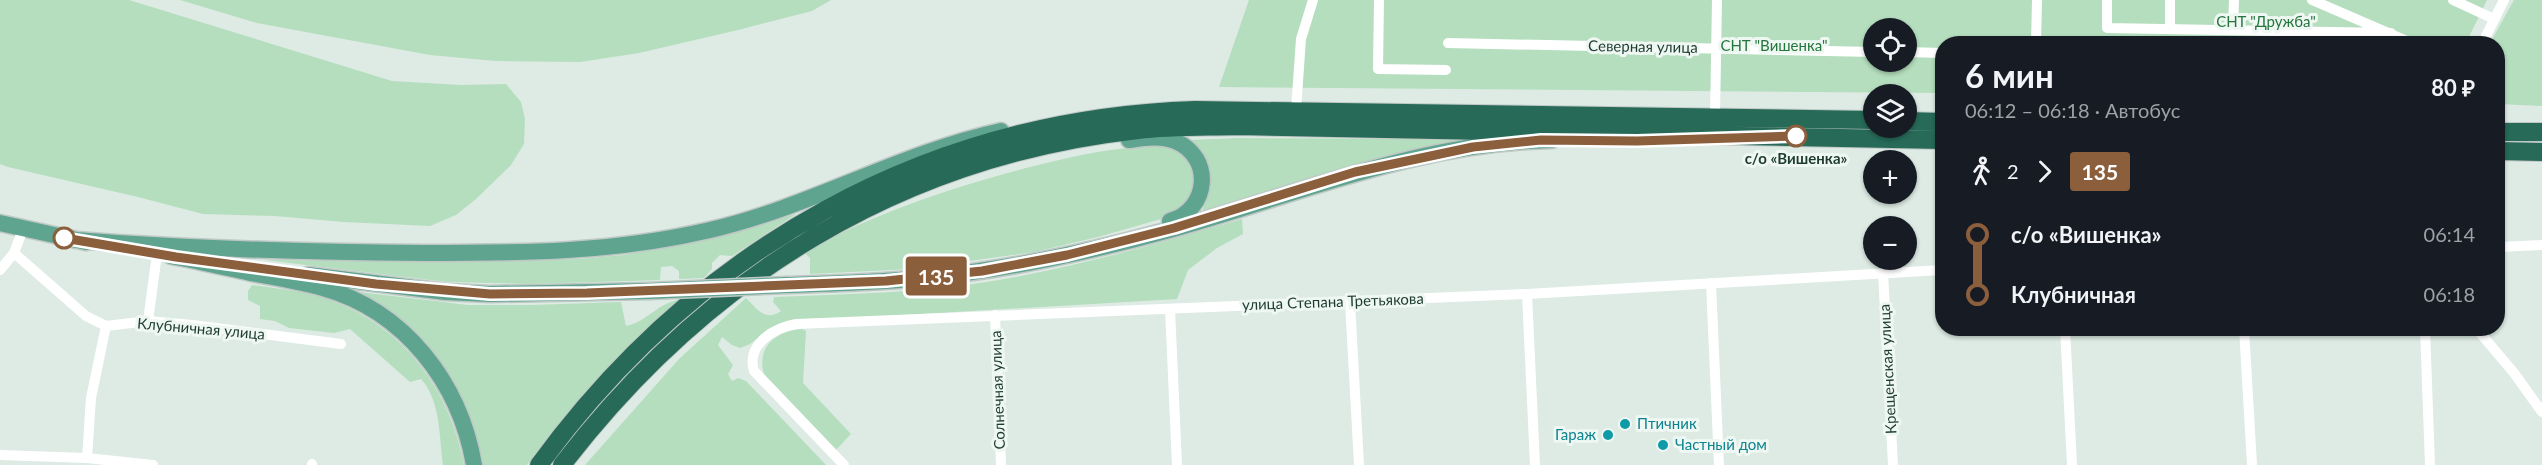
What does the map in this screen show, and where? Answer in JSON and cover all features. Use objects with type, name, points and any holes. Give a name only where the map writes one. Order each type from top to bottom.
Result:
[{"type":"highway","points":[[539,465],[595,396],[648,342],[730,270],[799,223],[875,184],[925,163],[1035,129],[1097,118],[1165,111],[1296,110],[1863,120]]},
{"type":"highway","points":[[1917,121],[1935,122]]},
{"type":"highway","points":[[562,465],[608,408],[683,334],[743,283],[808,238],[897,193],[948,174],[1038,147],[1101,135],[1167,128],[1262,126],[1935,140]]},
{"type":"highway","points":[[2505,132],[2542,132]]},
{"type":"highway","points":[[2505,151],[2542,152]]},
{"type":"main road","points":[[76,240],[189,249],[364,252],[529,253],[624,246],[748,221],[785,210],[938,149],[996,132],[1097,118]]},
{"type":"main road","points":[[0,223],[76,240],[176,257],[446,292],[535,295],[787,285],[949,275],[1067,255],[1174,228],[1355,172],[1473,147],[1541,140],[1637,141],[1763,135]]},
{"type":"main road","points":[[897,193],[1040,155],[1100,143],[1162,138],[1177,142],[1192,153],[1201,169],[1203,185],[1198,200],[1185,215],[1067,255]]},
{"type":"main road","points":[[176,257],[323,288],[364,305],[381,316],[413,343],[439,373],[462,418],[474,465]]},
{"type":"street","points":[[1296,110],[1301,39],[1313,0]]},
{"type":"street","points":[[1379,0],[1378,69],[1446,70]]},
{"type":"street","points":[[1715,116],[1718,0]]},
{"type":"street","points":[[2036,36],[2037,0]]},
{"type":"street","points":[[2108,0],[2107,28],[2391,33]]},
{"type":"street","points":[[2170,0],[2170,28]]},
{"type":"street","points":[[2233,29],[2234,0]]},
{"type":"street","points":[[2312,0],[2397,36]]},
{"type":"street","points":[[2453,0],[2494,19]]},
{"type":"street","points":[[2486,36],[2504,0]]},
{"type":"street","name":"Северная улица","points":[[1448,43],[1863,52]]},
{"type":"street","points":[[1917,52],[1935,53]]},
{"type":"street","points":[[0,270],[14,253],[23,229]]},
{"type":"street","points":[[2505,247],[2542,245]]},
{"type":"street","points":[[14,253],[86,316],[106,326],[91,398],[87,458]]},
{"type":"street","points":[[148,321],[157,254]]},
{"type":"street","name":"улица Степана Третьякова","points":[[844,465],[754,371],[752,363],[755,349],[773,332],[789,325],[1527,294],[1935,270]]},
{"type":"street","name":"Крещенская улица","points":[[1883,272],[1893,465]]},
{"type":"street","points":[[1711,283],[1719,465]]},
{"type":"street","points":[[1527,294],[1536,465]]},
{"type":"street","points":[[1350,302],[1359,465]]},
{"type":"street","points":[[1170,309],[1177,465]]},
{"type":"street","name":"Солнечная улица","points":[[995,315],[1001,465]]},
{"type":"street","name":"Клубничная улица","points":[[106,326],[148,321],[341,344]]},
{"type":"street","points":[[2065,336],[2072,465]]},
{"type":"street","points":[[2244,336],[2252,465]]},
{"type":"street","points":[[2425,336],[2430,465]]},
{"type":"street","points":[[2483,336],[2542,411]]},
{"type":"street","points":[[0,455],[87,458],[153,465]]},
{"type":"green space","points":[[0,0],[129,0],[392,81],[461,85],[506,84],[521,102],[525,119],[524,144],[511,165],[476,199],[456,215],[430,226],[275,216],[203,214],[8,167],[0,164]]},
{"type":"green space","points":[[180,0],[831,0],[812,11],[738,30],[639,53],[580,62],[496,61],[430,55],[257,23]]},
{"type":"green space","name":"СНТ \"Вишенка\"","points":[[1249,0],[2487,0],[2469,36],[1935,36],[1935,93],[1917,93],[1917,84],[1863,84],[1863,92],[1219,87]]},
{"type":"green space","points":[[2514,0],[2542,0],[2542,106],[2505,104],[2505,36],[2494,36]]},
{"type":"green space","points":[[1238,138],[1483,139],[1202,212],[1210,188],[1209,173],[1190,140]]},
{"type":"green space","points":[[1169,146],[1189,161],[1193,180],[1191,198],[1168,217],[1034,252],[912,269],[810,274],[810,258],[804,252],[859,225],[916,202],[974,183],[1067,158],[1118,149]]},
{"type":"green space","points":[[796,214],[732,256],[720,255],[712,263],[712,269],[704,278],[679,279],[679,271],[672,266],[661,267],[660,280],[531,284],[447,282],[265,260],[472,262],[579,259],[623,255],[712,238]]},
{"type":"green space","points":[[1242,219],[1243,234],[1217,248],[1188,270],[1177,299],[904,315],[769,329],[750,344],[740,348],[722,337],[718,345],[733,365],[728,374],[732,381],[738,378],[746,381],[826,465],[585,465],[679,359],[746,298],[762,313],[770,315],[781,311],[773,302],[774,297],[911,291],[993,281],[1087,262]]},
{"type":"green space","points":[[252,285],[293,291],[333,301],[359,313],[382,328],[420,365],[435,388],[448,412],[464,465],[443,465],[436,408],[428,388],[421,379],[410,382],[350,329],[334,333],[289,328],[275,321],[260,319],[260,306],[248,300],[248,291]]},
{"type":"green space","points":[[350,291],[468,305],[621,302],[626,326],[634,324],[666,304],[680,300],[599,378],[527,465],[481,465],[473,432],[462,402],[438,359],[427,346]]},
{"type":"green space","points":[[802,329],[806,331],[803,383],[851,434],[836,450],[764,374],[763,355],[771,342],[784,333]]},
{"type":"bus line","name":"135","points":[[64,238],[176,257],[446,292],[535,295],[886,281],[982,271],[1067,255],[1174,228],[1355,172],[1473,147],[1541,140],[1637,141],[1763,135],[1796,136]]},
{"type":"place","name":"с/о «Вишенка»","points":[[1796,136]]},
{"type":"place","name":"Птичник","points":[[1625,424]]},
{"type":"place","name":"Гараж","points":[[1608,435]]},
{"type":"place","name":"Частный дом","points":[[1663,445]]},
{"type":"park label","name":"СНТ \"Дружба\"","points":[[2266,22]]}]
